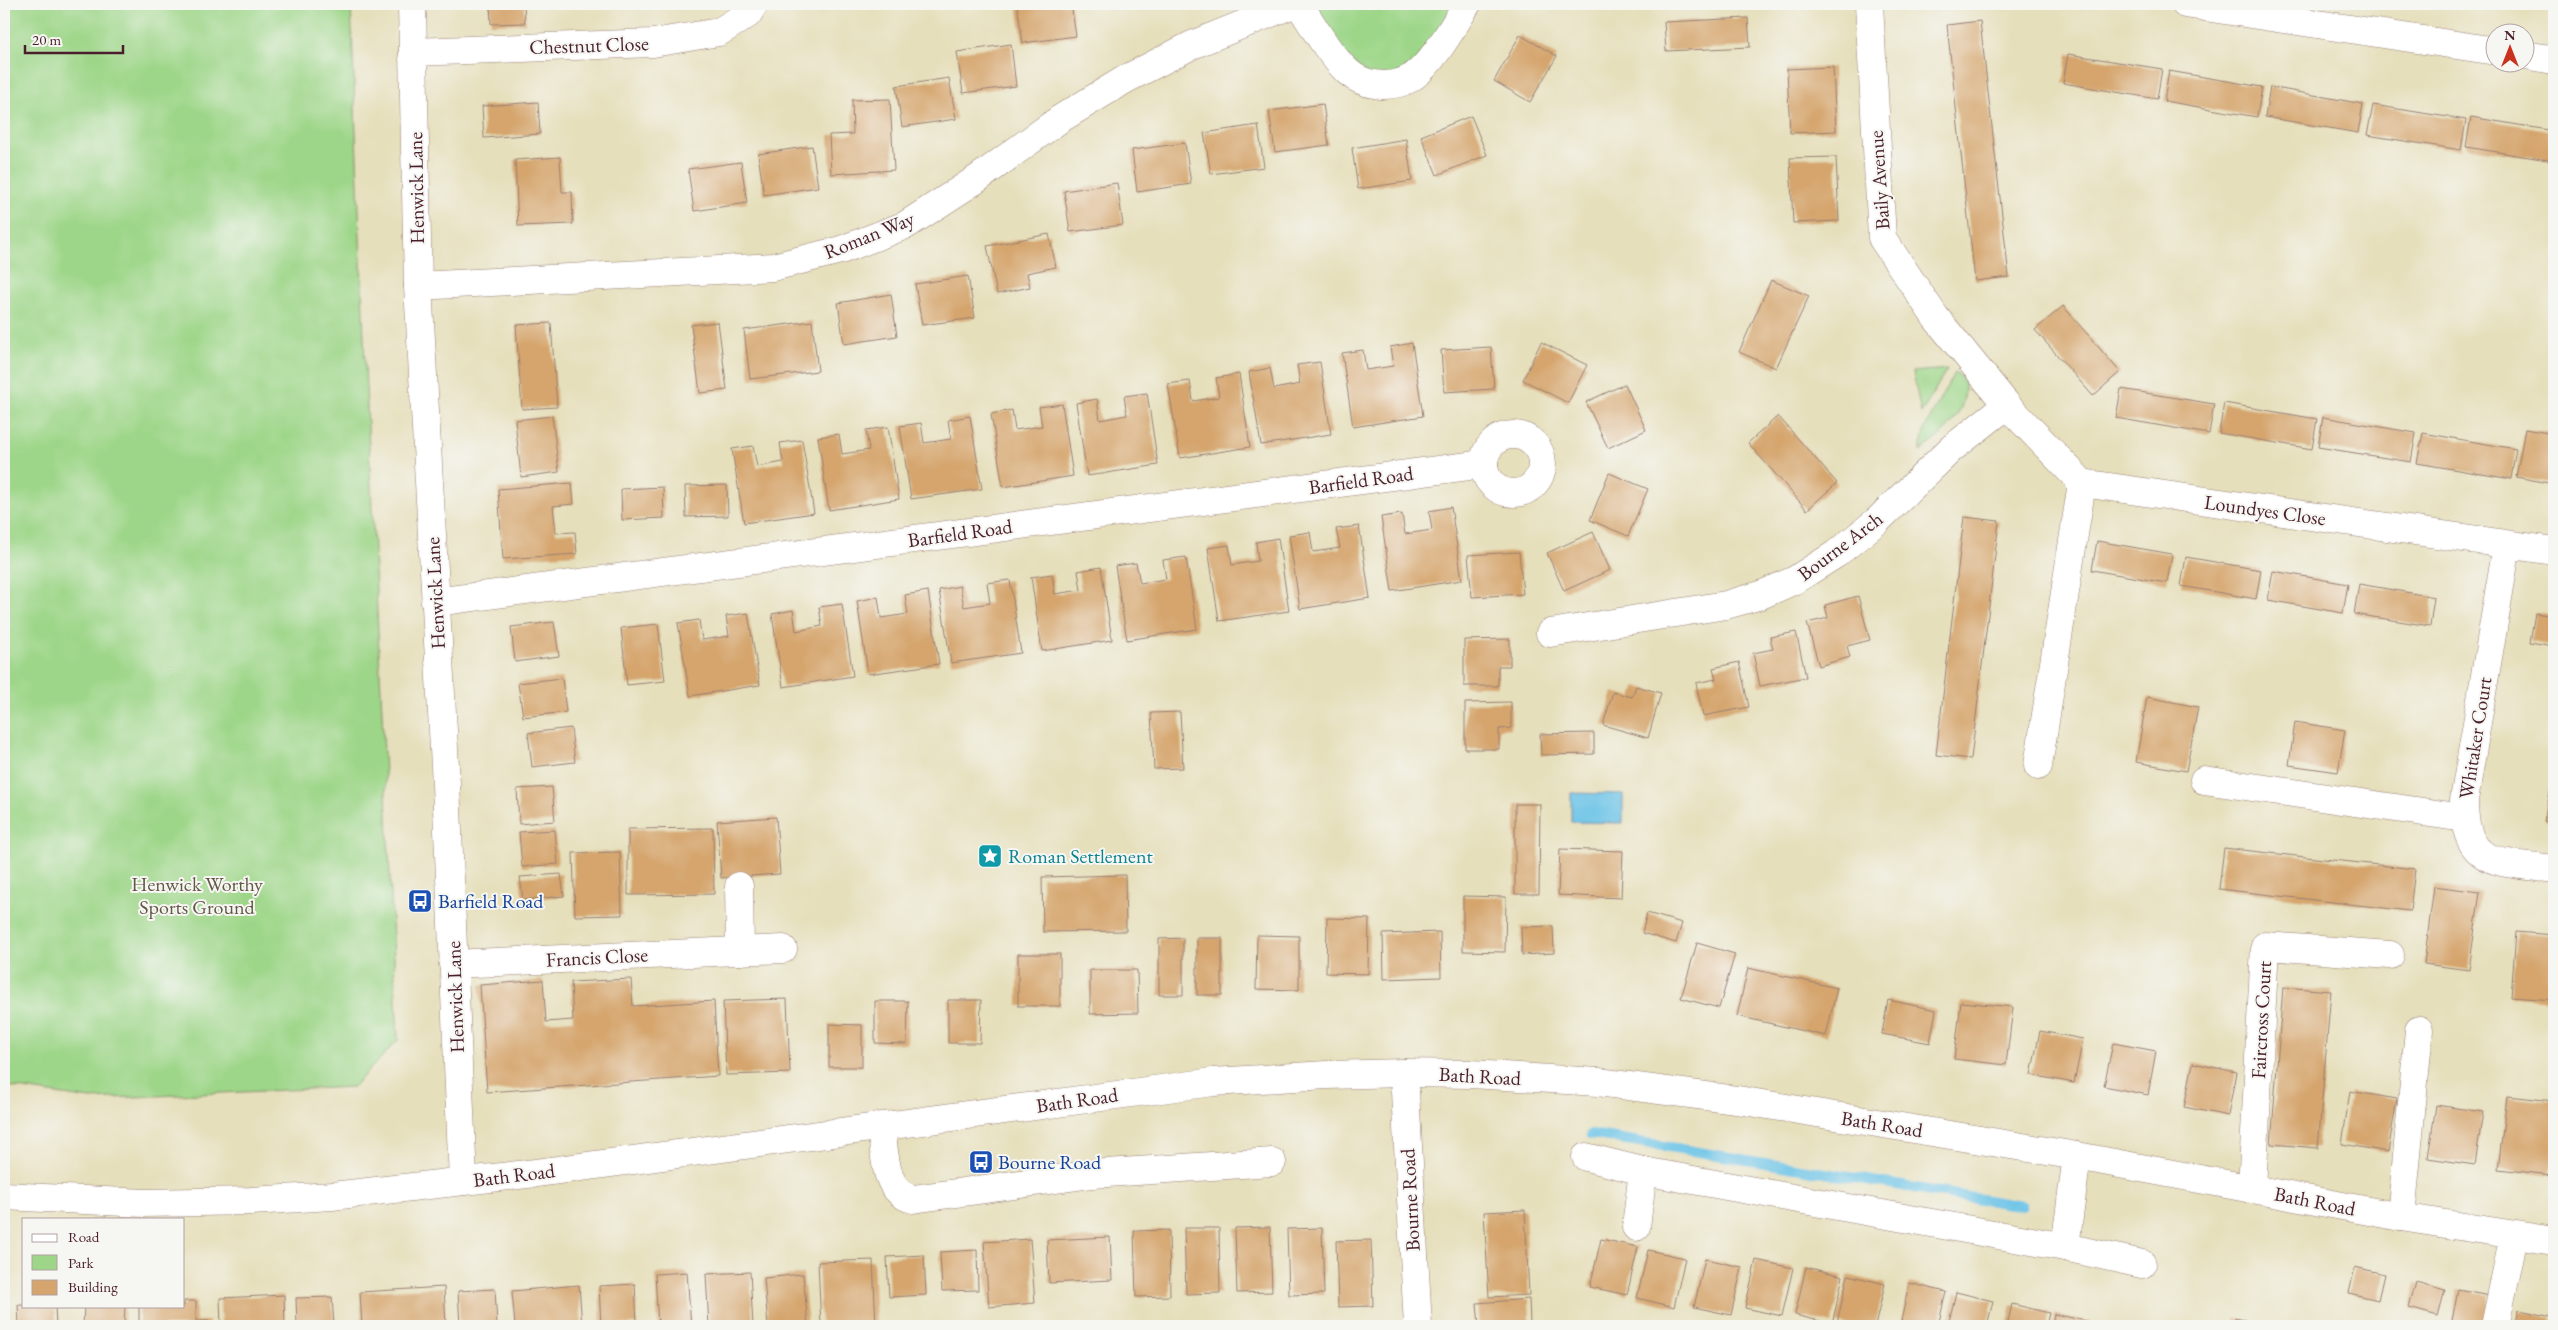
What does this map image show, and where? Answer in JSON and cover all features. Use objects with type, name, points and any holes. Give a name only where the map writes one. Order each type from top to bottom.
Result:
[{"type":"street","name":"Henwick Lane","points":[[412,4],[418,286],[436,602],[463,1181]]},
{"type":"street","name":"Chestnut Close","points":[[413,52],[653,43],[719,32],[748,14],[754,4]]},
{"type":"street","name":"Roman Way","points":[[418,286],[772,267],[840,250],[906,225],[977,179],[1060,119],[1126,78],[1192,45],[1293,4]]},
{"type":"street","points":[[1299,4],[1331,53],[1348,72],[1362,81],[1374,84],[1386,84],[1409,78],[1430,57],[1467,4]]},
{"type":"street","name":"Baily Avenue","points":[[1869,4],[1882,238],[1936,318],[2007,405]]},
{"type":"street","points":[[2185,4],[2486,49]]},
{"type":"street","points":[[2536,57],[2554,60]]},
{"type":"street","points":[[2007,405],[2082,483],[2038,766]]},
{"type":"street","name":"Bourne Arch","points":[[1550,633],[1726,605],[1761,595],[1795,580],[1836,554],[1870,526],[1951,449],[2007,405]]},
{"type":"street","name":"Barfield Road","points":[[436,602],[1484,464]]},
{"type":"street","name":"Loundyes Close","points":[[2082,483],[2554,551]]},
{"type":"street","name":"Whitaker Court","points":[[2507,545],[2464,800],[2464,818],[2469,837],[2479,853],[2495,860],[2554,869]]},
{"type":"street","points":[[2204,780],[2464,818]]},
{"type":"street","points":[[739,886],[740,951]]},
{"type":"street","name":"Faircross Court","points":[[2252,1189],[2265,946],[2390,955]]},
{"type":"street","name":"Francis Close","points":[[453,964],[783,949]]},
{"type":"street","points":[[2401,1217],[2420,1030]]},
{"type":"street","name":"Bourne Road","points":[[1404,1073],[1418,1326]]},
{"type":"street","name":"Bath Road","points":[[4,1196],[145,1203],[251,1201],[332,1196],[463,1181],[1213,1082],[1327,1075],[1472,1074],[1608,1084],[1744,1101],[2077,1156],[2401,1217],[2514,1236],[2554,1237]]},
{"type":"street","points":[[881,1126],[890,1180],[901,1194],[913,1199],[1092,1174],[1272,1162]]},
{"type":"street","points":[[2065,1247],[2077,1156]]},
{"type":"street","points":[[1586,1157],[1643,1170],[2065,1247],[2142,1264]]},
{"type":"street","points":[[1636,1227],[1643,1170]]},
{"type":"street","points":[[2494,1326],[2514,1236]]},
{"type":"green space","name":"Henwick Worthy Sports Ground","points":[[4,4],[351,4],[365,365],[398,1040],[353,1087],[90,1099],[4,1086]]},
{"type":"green space","points":[[1299,4],[1467,4],[1430,57],[1374,85]]},
{"type":"green space","points":[[1947,369],[1921,414],[1913,372]]},
{"type":"green space","points":[[1954,373],[1963,379],[1965,384],[1960,410],[1950,426],[1920,452],[1924,430]]},
{"type":"water","points":[[1571,793],[1623,794],[1623,823],[1571,822]]},
{"type":"building","points":[[490,4],[524,4],[525,23],[491,24]]},
{"type":"building","points":[[1017,4],[1071,4],[1076,36],[1023,43]]},
{"type":"building","points":[[1748,18],[1750,47],[1666,51],[1664,22]]},
{"type":"building","points":[[1980,21],[2009,277],[1975,281],[1947,25]]},
{"type":"building","points":[[1520,35],[1557,56],[1530,102],[1494,81]]},
{"type":"building","points":[[1011,44],[1016,86],[963,93],[957,52]]},
{"type":"building","points":[[2068,54],[2162,69],[2157,99],[2063,83]]},
{"type":"building","points":[[1833,67],[1836,131],[1790,133],[1787,69]]},
{"type":"building","points":[[2169,71],[2262,87],[2257,117],[2164,101]]},
{"type":"building","points":[[949,78],[956,119],[902,127],[896,86]]},
{"type":"building","points":[[2270,87],[2363,104],[2358,133],[2265,117]]},
{"type":"building","points":[[890,99],[894,170],[831,174],[829,135],[853,134],[852,100]]},
{"type":"building","points":[[538,102],[540,134],[484,138],[482,106]]},
{"type":"building","points":[[1323,104],[1329,145],[1275,152],[1269,111]]},
{"type":"building","points":[[2373,105],[2466,120],[2461,150],[2367,135]]},
{"type":"building","points":[[1471,116],[1487,155],[1437,175],[1421,136]]},
{"type":"building","points":[[2471,117],[2554,131],[2554,161],[2466,147]]},
{"type":"building","points":[[1258,125],[1264,167],[1211,174],[1204,133]]},
{"type":"building","points":[[1406,139],[1412,181],[1358,189],[1352,148]]},
{"type":"building","points":[[1185,143],[1191,184],[1137,192],[1132,150]]},
{"type":"building","points":[[812,146],[818,187],[764,195],[758,154]]},
{"type":"building","points":[[560,157],[562,192],[572,192],[573,224],[518,226],[515,160]]},
{"type":"building","points":[[1836,157],[1839,221],[1793,223],[1790,158]]},
{"type":"building","points":[[741,162],[747,203],[694,211],[688,169]]},
{"type":"building","points":[[1117,183],[1123,225],[1070,232],[1064,191]]},
{"type":"building","points":[[1049,234],[1056,267],[1027,273],[1030,287],[997,294],[987,246]]},
{"type":"building","points":[[968,276],[975,318],[922,325],[915,284]]},
{"type":"building","points":[[1771,280],[1809,296],[1776,368],[1739,352]]},
{"type":"building","points":[[891,294],[897,336],[844,344],[838,303]]},
{"type":"building","points":[[2063,306],[2120,372],[2093,396],[2035,330]]},
{"type":"building","points":[[812,321],[818,371],[750,379],[744,330]]},
{"type":"building","points":[[718,322],[727,390],[700,393],[691,325]]},
{"type":"building","points":[[551,323],[557,407],[522,409],[516,325]]},
{"type":"building","points":[[1541,342],[1587,365],[1568,403],[1523,380]]},
{"type":"building","points":[[1412,343],[1423,416],[1353,427],[1342,353],[1363,350],[1366,370],[1393,366],[1390,347]]},
{"type":"building","points":[[1491,347],[1494,389],[1444,392],[1441,350]]},
{"type":"building","points":[[1320,362],[1331,434],[1261,445],[1249,372],[1270,368],[1274,389],[1300,384],[1297,365]]},
{"type":"building","points":[[1239,374],[1250,447],[1180,458],[1168,384],[1190,381],[1193,401],[1219,397],[1216,378]]},
{"type":"building","points":[[1625,384],[1646,430],[1608,448],[1586,402]]},
{"type":"building","points":[[2121,389],[2214,404],[2209,434],[2116,418]]},
{"type":"building","points":[[1147,393],[1158,465],[1087,476],[1076,403],[1097,399],[1100,420],[1127,415],[1124,396]]},
{"type":"building","points":[[2224,403],[2317,419],[2312,449],[2219,433]]},
{"type":"building","points":[[1062,404],[1073,476],[1003,487],[991,414],[1012,410],[1015,430],[1042,426],[1039,407]]},
{"type":"building","points":[[552,416],[559,472],[521,477],[515,420]]},
{"type":"building","points":[[970,416],[982,489],[911,499],[900,426],[921,423],[924,443],[951,439],[948,420]]},
{"type":"building","points":[[1778,416],[1837,483],[1807,510],[1748,443]]},
{"type":"building","points":[[2323,417],[2416,433],[2411,462],[2318,447]]},
{"type":"building","points":[[888,427],[899,499],[829,510],[818,437],[839,434],[842,454],[869,450],[866,430]]},
{"type":"building","points":[[2525,429],[2554,434],[2554,484],[2516,477]]},
{"type":"building","points":[[2423,433],[2516,449],[2511,479],[2417,463]]},
{"type":"building","points":[[802,440],[814,513],[744,523],[732,449],[753,446],[757,467],[783,462],[780,443]]},
{"type":"building","points":[[1609,473],[1648,489],[1628,536],[1590,520]]},
{"type":"building","points":[[572,483],[574,504],[553,506],[556,533],[575,532],[577,554],[503,559],[498,489]]},
{"type":"building","points":[[727,485],[728,516],[686,517],[685,486]]},
{"type":"building","points":[[663,487],[664,518],[622,520],[621,489]]},
{"type":"building","points":[[1451,507],[1462,580],[1392,591],[1381,517],[1402,514],[1405,534],[1432,530],[1429,511]]},
{"type":"building","points":[[1964,517],[1999,521],[1971,759],[1936,755]]},
{"type":"building","points":[[1359,526],[1370,598],[1300,609],[1289,535],[1310,532],[1313,552],[1340,548],[1336,529]]},
{"type":"building","points":[[1593,532],[1610,570],[1564,591],[1547,553]]},
{"type":"building","points":[[1278,538],[1289,611],[1219,621],[1208,548],[1229,545],[1232,565],[1258,561],[1256,542]]},
{"type":"building","points":[[2097,541],[2172,554],[2167,583],[2092,570]]},
{"type":"building","points":[[1519,552],[1523,594],[1472,597],[1468,555]]},
{"type":"building","points":[[1186,557],[1197,629],[1127,640],[1115,566],[1136,563],[1140,583],[1166,579],[1163,560]]},
{"type":"building","points":[[2186,557],[2261,570],[2256,599],[2181,586]]},
{"type":"building","points":[[1101,567],[1112,640],[1042,651],[1031,577],[1052,574],[1055,594],[1081,590],[1078,571]]},
{"type":"building","points":[[2273,571],[2348,584],[2343,613],[2268,600]]},
{"type":"building","points":[[1010,580],[1021,653],[951,663],[939,590],[960,586],[964,607],[990,603],[987,583]]},
{"type":"building","points":[[2359,584],[2434,597],[2430,626],[2354,614]]},
{"type":"building","points":[[928,591],[939,664],[868,674],[857,601],[878,597],[881,618],[908,614],[905,595]]},
{"type":"building","points":[[1858,596],[1870,640],[1847,646],[1850,657],[1819,666],[1807,623],[1828,618],[1825,605]]},
{"type":"building","points":[[842,604],[853,676],[783,687],[772,614],[793,610],[796,631],[822,626],[819,607]]},
{"type":"building","points":[[748,613],[760,685],[690,696],[678,623],[699,620],[702,640],[729,636],[726,616]]},
{"type":"building","points":[[2535,613],[2554,616],[2554,646],[2530,642]]},
{"type":"building","points":[[554,622],[559,656],[515,662],[511,627]]},
{"type":"building","points":[[658,624],[665,681],[627,685],[621,628]]},
{"type":"building","points":[[1796,632],[1806,677],[1760,686],[1753,653],[1773,649],[1770,637]]},
{"type":"building","points":[[1510,639],[1510,666],[1498,666],[1498,686],[1464,686],[1464,640]]},
{"type":"building","points":[[1739,662],[1749,707],[1703,716],[1696,683],[1716,679],[1713,668]]},
{"type":"building","points":[[562,678],[566,712],[523,717],[518,683]]},
{"type":"building","points":[[1636,686],[1661,693],[1648,738],[1603,725],[1613,692],[1632,697]]},
{"type":"building","points":[[2147,697],[2198,707],[2186,771],[2136,762]]},
{"type":"building","points":[[1511,702],[1511,728],[1499,729],[1499,749],[1465,749],[1465,703]]},
{"type":"building","points":[[1180,712],[1183,768],[1154,769],[1151,713]]},
{"type":"building","points":[[2295,722],[2345,730],[2338,772],[2289,765]]},
{"type":"building","points":[[571,728],[575,762],[532,767],[528,733]]},
{"type":"building","points":[[1594,733],[1594,754],[1541,755],[1540,734]]},
{"type":"building","points":[[552,787],[555,821],[519,824],[517,789]]},
{"type":"building","points":[[2551,787],[2554,788],[2554,823],[2544,821]]},
{"type":"building","points":[[1515,804],[1540,804],[1539,894],[1515,894]]},
{"type":"building","points":[[776,817],[780,874],[721,878],[717,821]]},
{"type":"building","points":[[713,828],[714,894],[628,895],[628,829]]},
{"type":"building","points":[[555,830],[558,864],[522,867],[519,832]]},
{"type":"building","points":[[2224,848],[2415,869],[2410,911],[2219,889]]},
{"type":"building","points":[[1560,849],[1623,851],[1621,898],[1558,895]]},
{"type":"building","points":[[620,852],[622,915],[575,916],[573,853]]},
{"type":"building","points":[[561,874],[564,896],[523,900],[520,877]]},
{"type":"building","points":[[1125,875],[1126,931],[1043,932],[1042,877]]},
{"type":"building","points":[[2434,886],[2480,892],[2469,970],[2424,964]]},
{"type":"building","points":[[1463,896],[1506,897],[1505,952],[1463,951]]},
{"type":"building","points":[[1647,913],[1682,923],[1676,943],[1642,933]]},
{"type":"building","points":[[1327,918],[1369,919],[1368,974],[1326,973]]},
{"type":"building","points":[[1553,926],[1554,953],[1522,955],[1521,927]]},
{"type":"building","points":[[1440,932],[1441,977],[1384,979],[1383,934]]},
{"type":"building","points":[[2516,932],[2554,935],[2554,1000],[2511,997]]},
{"type":"building","points":[[1257,935],[1299,936],[1299,990],[1256,989]]},
{"type":"building","points":[[1183,938],[1183,995],[1159,995],[1159,939]]},
{"type":"building","points":[[1197,938],[1222,938],[1222,995],[1197,995]]},
{"type":"building","points":[[1697,943],[1735,954],[1719,1008],[1681,998]]},
{"type":"building","points":[[1018,954],[1060,954],[1060,1006],[1018,1006]]},
{"type":"building","points":[[1748,968],[1837,988],[1826,1036],[1737,1016]]},
{"type":"building","points":[[1090,970],[1137,970],[1138,1013],[1090,1014]]},
{"type":"building","points":[[631,979],[633,1006],[714,1001],[718,1076],[487,1092],[480,985],[543,980],[546,1022],[573,1020],[571,982]]},
{"type":"building","points":[[2283,987],[2331,991],[2318,1148],[2271,1144]]},
{"type":"building","points":[[787,999],[790,1073],[726,1075],[723,1001]]},
{"type":"building","points":[[948,1000],[981,1000],[980,1043],[948,1043]]},
{"type":"building","points":[[1888,1000],[1936,1010],[1930,1043],[1882,1034]]},
{"type":"building","points":[[875,1001],[908,1001],[907,1044],[875,1043]]},
{"type":"building","points":[[1961,1002],[2013,1007],[2006,1065],[1954,1059]]},
{"type":"building","points":[[829,1024],[862,1025],[862,1067],[829,1067]]},
{"type":"building","points":[[2040,1031],[2083,1039],[2074,1083],[2031,1075]]},
{"type":"building","points":[[2113,1043],[2156,1051],[2148,1095],[2104,1086]]},
{"type":"building","points":[[2193,1063],[2236,1072],[2228,1116],[2184,1107]]},
{"type":"building","points":[[2350,1091],[2397,1099],[2388,1152],[2342,1144]]},
{"type":"building","points":[[2507,1096],[2554,1101],[2554,1146],[2551,1175],[2498,1169]]},
{"type":"building","points":[[2436,1105],[2483,1112],[2475,1165],[2428,1158]]},
{"type":"building","points":[[1525,1210],[1529,1295],[1489,1297],[1484,1212]]},
{"type":"building","points":[[1270,1227],[1272,1292],[1237,1293],[1235,1228]]},
{"type":"building","points":[[1184,1228],[1219,1228],[1220,1293],[1186,1294]]},
{"type":"building","points":[[1322,1228],[1324,1294],[1289,1295],[1287,1229]]},
{"type":"building","points":[[1169,1230],[1170,1296],[1136,1297],[1134,1231]]},
{"type":"building","points":[[1110,1237],[1112,1280],[1049,1283],[1047,1240]]},
{"type":"building","points":[[1030,1239],[1035,1303],[989,1307],[984,1242]]},
{"type":"building","points":[[1601,1239],[1638,1247],[1627,1295],[1590,1287]]},
{"type":"building","points":[[1371,1240],[1373,1306],[1338,1307],[1336,1241]]},
{"type":"building","points":[[977,1250],[978,1290],[942,1291],[940,1252]]},
{"type":"building","points":[[1648,1250],[1685,1258],[1674,1307],[1637,1298]]},
{"type":"building","points":[[924,1255],[926,1295],[889,1297],[887,1257]]},
{"type":"building","points":[[1705,1259],[1742,1267],[1731,1315],[1694,1307]]},
{"type":"building","points":[[873,1260],[876,1326],[821,1326],[818,1262]]},
{"type":"building","points":[[1756,1260],[1793,1268],[1782,1316],[1745,1308]]},
{"type":"building","points":[[1806,1267],[1843,1276],[1832,1324],[1795,1315]]},
{"type":"building","points":[[2355,1267],[2384,1274],[2378,1300],[2349,1293]]},
{"type":"building","points":[[687,1272],[691,1326],[658,1326],[655,1274]]},
{"type":"building","points":[[750,1272],[753,1326],[709,1326],[706,1274]]},
{"type":"building","points":[[803,1274],[808,1326],[768,1326],[764,1278]]},
{"type":"building","points":[[1848,1275],[1885,1284],[1875,1326],[1849,1326],[1837,1323]]},
{"type":"building","points":[[2416,1282],[2445,1290],[2438,1316],[2409,1308]]},
{"type":"building","points":[[1909,1283],[1946,1292],[1938,1326],[1900,1326]]},
{"type":"building","points":[[635,1284],[637,1324],[601,1326],[599,1286]]},
{"type":"building","points":[[579,1285],[582,1326],[515,1326],[512,1291]]},
{"type":"building","points":[[444,1287],[446,1326],[362,1326],[360,1292]]},
{"type":"building","points":[[495,1289],[497,1326],[460,1326],[458,1291]]},
{"type":"building","points":[[2458,1289],[2490,1295],[2484,1326],[2451,1326]]},
{"type":"building","points":[[1956,1292],[1993,1301],[1987,1326],[1948,1326]]},
{"type":"building","points":[[284,1295],[285,1326],[221,1326],[220,1298]]},
{"type":"building","points":[[4,1296],[8,1297],[6,1326],[4,1326]]},
{"type":"building","points":[[332,1297],[334,1326],[297,1326],[296,1298]]},
{"type":"building","points":[[1529,1299],[1530,1323],[1513,1324],[1513,1326],[1479,1326],[1477,1303]]},
{"type":"building","points":[[185,1301],[196,1301],[196,1321],[209,1321],[209,1326],[139,1326],[139,1308],[185,1308]]},
{"type":"building","points":[[2012,1304],[2049,1313],[2046,1326],[2007,1326]]},
{"type":"building","points":[[18,1305],[22,1305],[22,1308],[55,1308],[56,1326],[19,1326]]},
{"type":"building","points":[[84,1308],[125,1308],[124,1326],[83,1326]]},
{"type":"building","points":[[2519,1310],[2552,1317],[2550,1326],[2515,1326]]},
{"type":"building","points":[[2054,1314],[2091,1322],[2090,1326],[2052,1326]]},
{"type":"building","points":[[2235,1318],[2268,1325],[2268,1326],[2233,1326]]},
{"type":"waterway","points":[[1591,1134],[2022,1206]]},
{"type":"place","name":"Roman Settlement","points":[[990,856]]},
{"type":"place","name":"Barfield Road","points":[[420,901]]},
{"type":"place","name":"Bourne Road","points":[[981,1162]]}]
